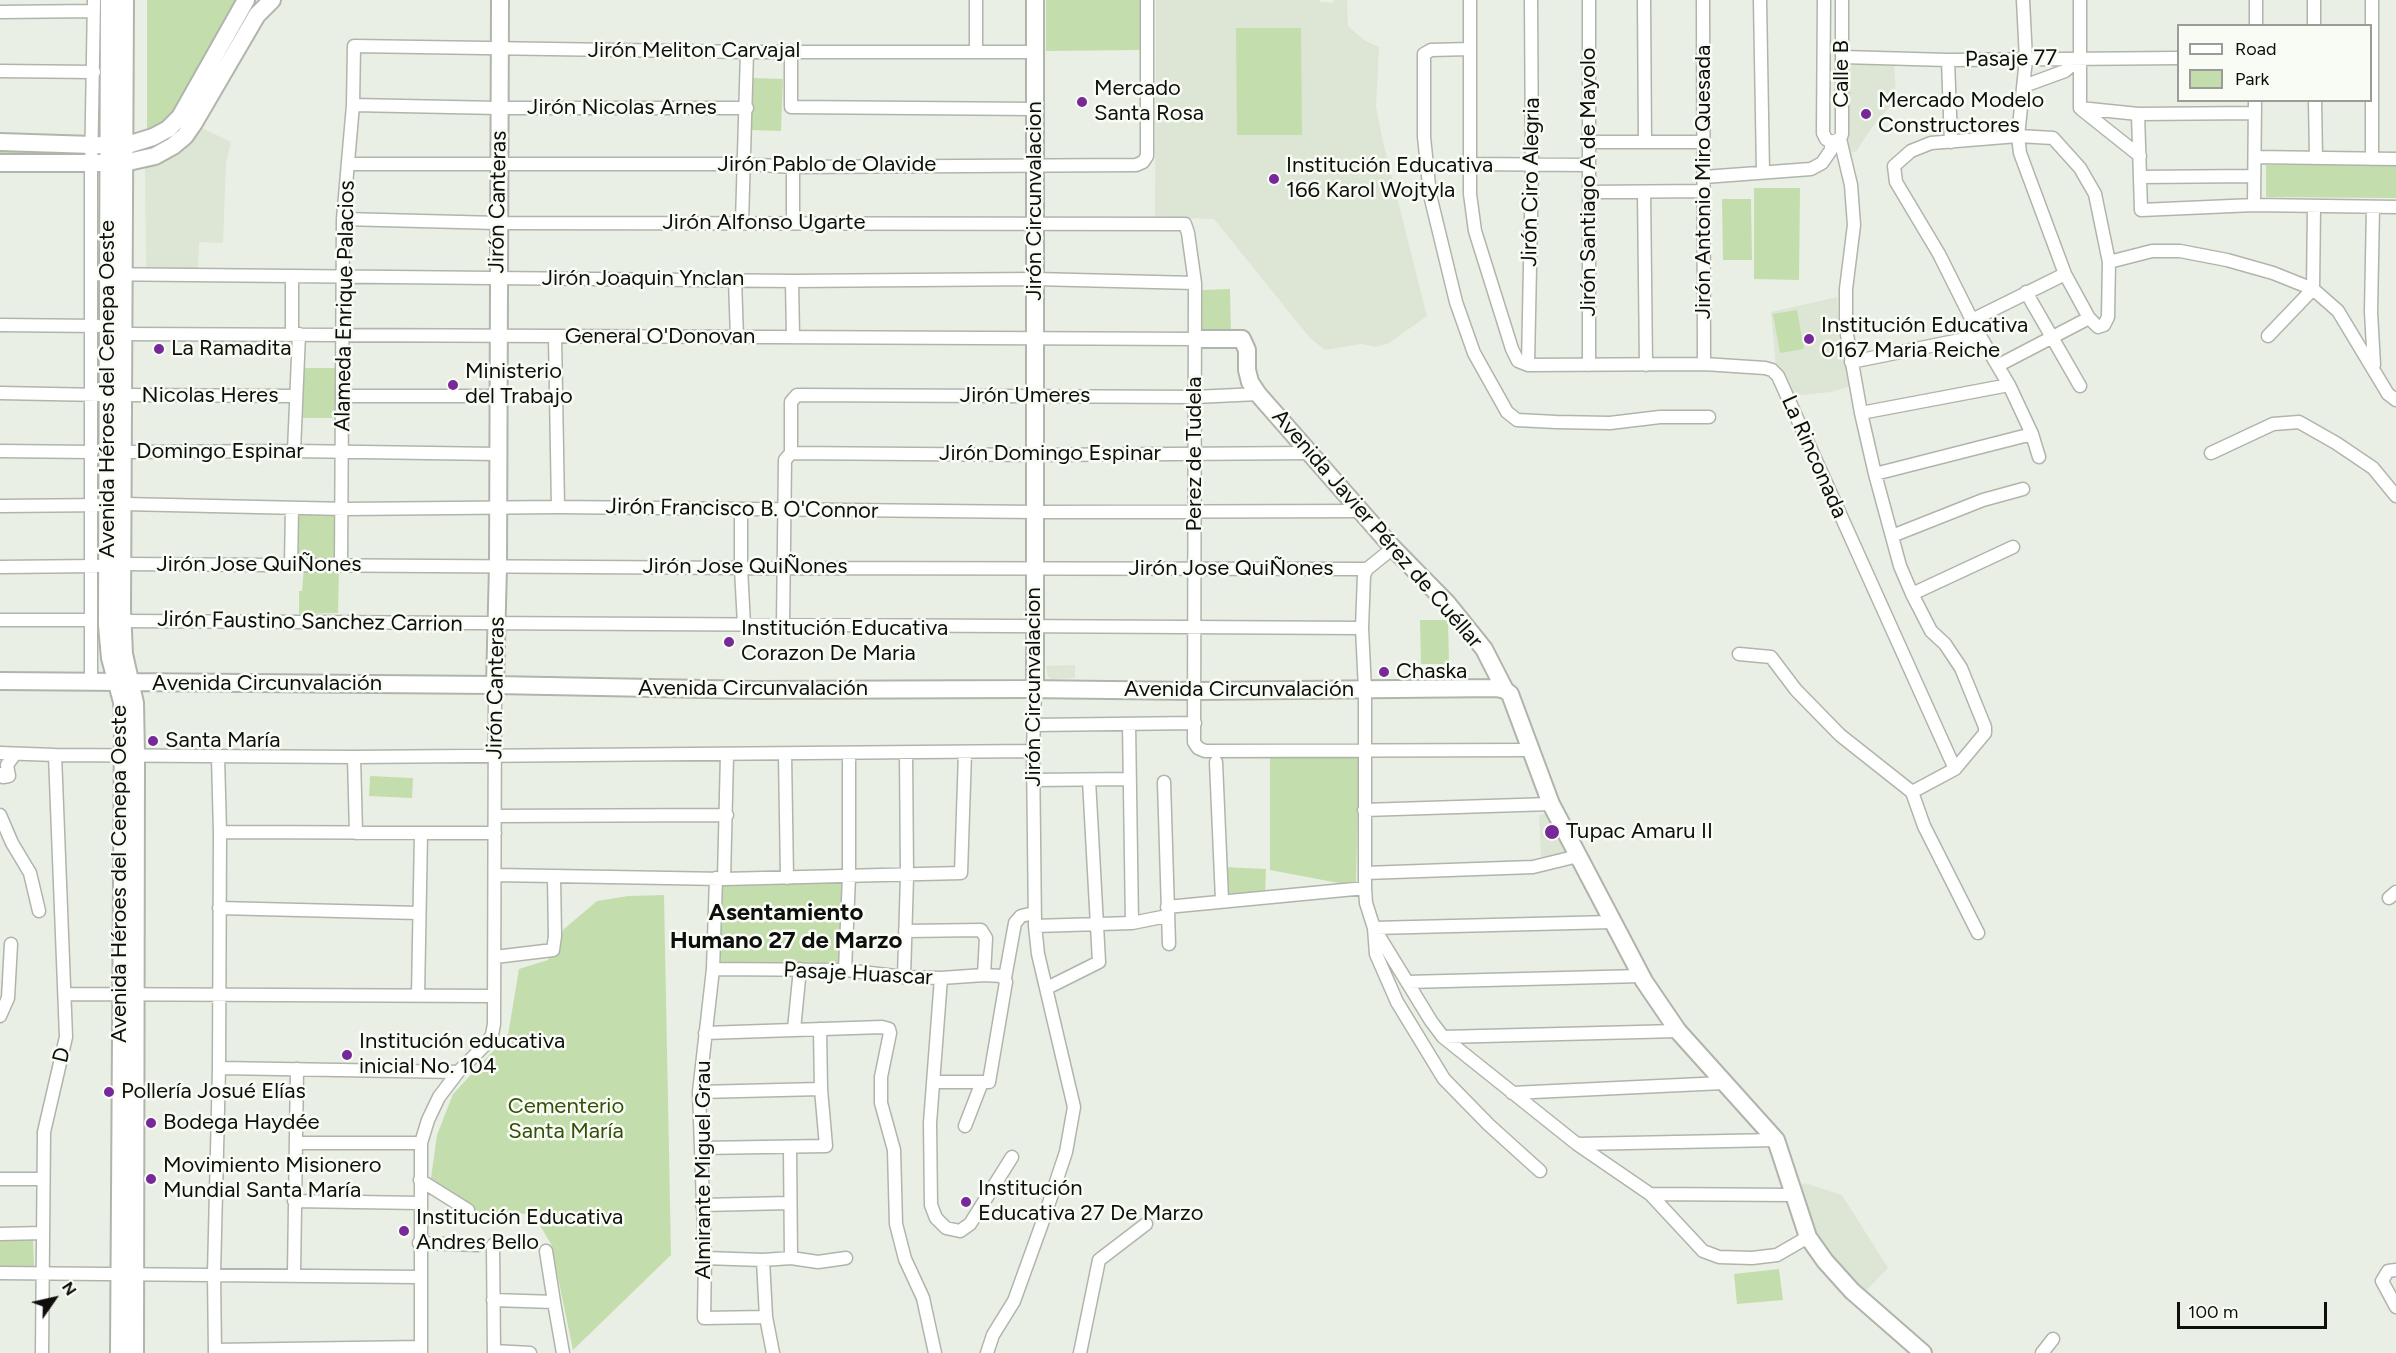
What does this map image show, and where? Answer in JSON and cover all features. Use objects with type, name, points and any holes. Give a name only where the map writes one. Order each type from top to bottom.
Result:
[{"type":"street","name":"Avenida Héroes del Cenepa Oeste","points":[[109,0],[116,275],[124,334],[108,395],[124,452],[107,565],[107,625],[110,658],[123,682]]},
{"type":"street","name":"Avenida Héroes del Cenepa Oeste","points":[[112,153],[125,0]]},
{"type":"street","points":[[0,163],[92,163],[168,129],[180,117],[246,0]]},
{"type":"street","points":[[0,142],[155,156],[185,136],[257,15],[272,0]]},
{"type":"street","name":"Jirón Canteras","points":[[421,1350],[419,1243],[421,1143],[428,1120],[439,1097],[458,1072],[492,1035],[495,957],[500,0]]},
{"type":"street","points":[[976,0],[976,52]]},
{"type":"street","name":"Jirón Circunvalacion","points":[[987,1353],[993,1335],[1014,1301],[1044,1218],[1065,1152],[1074,1107],[1038,954],[1034,913],[1035,0]]},
{"type":"street","name":"Jirón Pablo de Olavide","points":[[348,164],[744,164],[793,167],[1136,165],[1143,162],[1147,156],[1147,0]]},
{"type":"street","points":[[1470,0],[1470,194],[1475,231],[1512,350],[1518,361],[1528,365]]},
{"type":"street","name":"Jirón Ciro Alegria","points":[[1528,365],[1532,166],[1531,0]]},
{"type":"street","name":"Jirón Santiago A de Mayolo","points":[[1589,0],[1590,365]]},
{"type":"street","points":[[1644,0],[1645,142]]},
{"type":"street","name":"Jirón Antonio Miro Quesada","points":[[1703,0],[1704,364]]},
{"type":"street","points":[[1760,0],[1763,172]]},
{"type":"street","name":"Calle B","points":[[1824,0],[1823,133],[1826,139],[1836,141]]},
{"type":"street","name":"Calle B","points":[[1704,177],[1811,169],[1817,167],[1831,150],[1842,134],[1842,0]]},
{"type":"street","points":[[2024,0],[2026,59],[2018,136],[2020,153],[2065,274],[2089,318],[2098,327],[2104,325],[2108,318],[2109,262],[2095,194],[2080,168],[2053,138],[2018,136],[1930,143],[1911,151],[1894,166],[1896,182],[1939,254],[1980,336],[1999,365],[2032,434],[2039,456]]},
{"type":"street","points":[[2080,0],[2080,108]]},
{"type":"street","points":[[2256,0],[2256,24]]},
{"type":"street","points":[[2314,0],[2314,24]]},
{"type":"street","points":[[2372,0],[2372,159]]},
{"type":"street","points":[[0,12],[94,6],[94,72],[112,153]]},
{"type":"street","name":"Jirón Meliton Carvajal","points":[[354,46],[747,52],[1035,52]]},
{"type":"street","name":"Alameda Enrique Palacios","points":[[340,566],[343,219],[353,105],[354,46]]},
{"type":"street","points":[[1469,49],[1431,50],[1424,54],[1424,137],[1430,195],[1456,302],[1474,353],[1508,412],[1517,420],[1547,422],[1610,423],[1660,417],[1709,417]]},
{"type":"street","points":[[791,51],[791,107],[1035,109]]},
{"type":"street","points":[[742,222],[747,52]]},
{"type":"street","name":"Pasaje 77","points":[[1843,57],[1948,60],[2177,58]]},
{"type":"street","points":[[2024,86],[2065,71],[2080,58]]},
{"type":"street","points":[[1948,60],[1951,142]]},
{"type":"street","points":[[0,70],[94,72]]},
{"type":"street","points":[[2315,102],[2316,158]]},
{"type":"street","name":"Jirón Nicolas Arnes","points":[[353,105],[499,108],[747,108]]},
{"type":"street","points":[[2080,108],[2138,114],[2255,107],[2254,205]]},
{"type":"street","points":[[2080,108],[2140,156]]},
{"type":"street","points":[[2138,114],[2141,210],[2254,205],[2396,207]]},
{"type":"street","points":[[1589,141],[1704,142]]},
{"type":"street","points":[[1836,141],[1851,185],[1854,225],[1846,289],[1846,329],[1875,474],[1900,566],[1912,594],[1931,631],[1945,644],[1961,668],[1985,727],[1985,733],[1955,769],[1912,792]]},
{"type":"street","points":[[2255,158],[2396,159]]},
{"type":"street","points":[[91,682],[91,620],[107,565],[90,505],[92,452],[108,395],[91,326],[92,163]]},
{"type":"street","points":[[1470,164],[1589,165]]},
{"type":"street","points":[[793,167],[793,224]]},
{"type":"street","points":[[2140,177],[2254,176]]},
{"type":"street","points":[[1589,192],[1704,191]]},
{"type":"street","points":[[1644,192],[1646,365]]},
{"type":"street","points":[[2268,336],[2313,289],[2314,207]]},
{"type":"street","points":[[2373,207],[2371,312],[2374,368]]},
{"type":"street","name":"Jirón Alfonso Ugarte","points":[[343,219],[498,223],[1185,224]]},
{"type":"street","name":"Perez de Tudela","points":[[1185,224],[1195,283],[1197,339],[1194,453],[1194,742],[1198,748],[1205,751],[1364,751]]},
{"type":"street","points":[[2109,262],[2152,251],[2180,251],[2227,260],[2272,273],[2313,289],[2338,311],[2388,394],[2396,400]]},
{"type":"street","name":"Jirón Joaquin Ynclan","points":[[91,274],[792,281],[1035,279],[1195,283]]},
{"type":"street","points":[[1972,320],[2065,274]]},
{"type":"street","name":"Avenida Héroes del Cenepa Oeste","points":[[116,275],[108,326],[108,395],[116,504]]},
{"type":"street","points":[[292,277],[296,334],[294,451]]},
{"type":"street","points":[[735,279],[737,338]]},
{"type":"street","points":[[792,281],[793,337]]},
{"type":"street","points":[[2026,292],[2080,386]]},
{"type":"street","points":[[1999,365],[2089,318]]},
{"type":"street","points":[[0,325],[108,326]]},
{"type":"street","name":"General O'Donovan","points":[[124,334],[1197,339]]},
{"type":"street","points":[[1851,362],[1980,336]]},
{"type":"street","points":[[555,337],[558,507]]},
{"type":"street","name":"Avenida Javier Pérez de Cuéllar","points":[[1197,339],[1242,339],[1247,350],[1248,376],[1258,394],[1393,548],[1447,603],[1484,649],[1505,690],[1510,694],[1551,804],[1641,976],[1678,1031],[1776,1140],[1808,1237],[1852,1291],[1923,1353]]},
{"type":"street","name":"La Rinconada","points":[[1528,365],[1704,364],[1772,370],[1778,376],[1955,769]]},
{"type":"street","points":[[1861,413],[2009,385]]},
{"type":"street","name":"Nicolas Heres","points":[[0,393],[295,396]]},
{"type":"street","name":"Jirón Umeres","points":[[791,453],[792,398],[797,395],[1195,397],[1258,394]]},
{"type":"street","points":[[343,396],[498,396]]},
{"type":"street","points":[[2211,453],[2273,424],[2299,422],[2373,468],[2396,496]]},
{"type":"street","points":[[1875,474],[2032,434]]},
{"type":"street","points":[[0,451],[92,452]]},
{"type":"street","name":"Domingo Espinar","points":[[124,452],[294,451],[497,454]]},
{"type":"street","points":[[783,625],[785,460],[791,453]]},
{"type":"street","name":"Jirón Domingo Espinar","points":[[791,453],[1035,455],[1310,453]]},
{"type":"street","points":[[1892,536],[1983,500],[2023,489]]},
{"type":"street","name":"Jirón Francisco B. O'Connor","points":[[0,506],[116,504],[340,509],[558,507],[1036,512],[1361,511]]},
{"type":"street","points":[[291,565],[292,508]]},
{"type":"street","points":[[741,510],[744,625]]},
{"type":"street","points":[[1912,594],[2013,547]]},
{"type":"street","points":[[1393,548],[1366,569],[1364,575],[1362,628],[1365,690],[1365,888],[1366,903],[1374,928],[1376,954],[1396,1002],[1444,1079],[1489,1125],[1540,1171]]},
{"type":"street","name":"Avenida Héroes del Cenepa Oeste","points":[[107,565],[123,621],[122,702],[129,755],[127,1275],[119,1353]]},
{"type":"street","name":"Jirón Jose QuiÑones","points":[[0,567],[291,565],[1366,569]]},
{"type":"street","points":[[0,620],[91,620]]},
{"type":"street","name":"Jirón Faustino Sanchez Carrion","points":[[123,621],[1362,628]]},
{"type":"street","points":[[1738,654],[1771,657],[1796,690],[1840,735],[1912,792],[1924,826],[1977,933]]},
{"type":"street","name":"Avenida Circunvalación","points":[[0,681],[757,690],[1505,690]]},
{"type":"street","points":[[1034,725],[1195,723]]},
{"type":"street","points":[[1129,724],[1132,922]]},
{"type":"street","points":[[1364,751],[1530,750]]},
{"type":"street","points":[[0,753],[354,757],[785,755],[1033,751]]},
{"type":"street","points":[[904,977],[907,876],[906,753]]},
{"type":"street","points":[[495,875],[787,878],[961,873],[965,753]]},
{"type":"street","points":[[0,774],[3,777],[9,776],[7,765],[15,754]]},
{"type":"street","name":"Almirante Miguel Grau","points":[[727,754],[727,815],[699,1092],[705,1258],[704,1318],[766,1317]]},
{"type":"street","points":[[845,970],[849,877],[849,754]]},
{"type":"street","name":"D","points":[[42,1353],[44,1132],[66,1037],[55,755]]},
{"type":"street","points":[[785,755],[787,878]]},
{"type":"street","points":[[218,757],[219,1068],[214,1274],[215,1352],[421,1350]]},
{"type":"street","points":[[354,757],[356,833]]},
{"type":"street","points":[[1216,762],[1222,900]]},
{"type":"street","points":[[1033,780],[1130,779]]},
{"type":"street","points":[[1047,988],[1099,962],[1089,780]]},
{"type":"street","points":[[1164,782],[1168,944]]},
{"type":"street","points":[[1364,810],[1551,804]]},
{"type":"street","points":[[0,815],[12,843],[30,873],[39,911]]},
{"type":"street","points":[[495,816],[727,815]]},
{"type":"street","points":[[220,832],[495,833]]},
{"type":"street","points":[[418,996],[418,913],[422,833]]},
{"type":"street","points":[[1365,873],[1533,867],[1578,856]]},
{"type":"street","points":[[495,957],[553,950],[555,936],[554,877]]},
{"type":"street","points":[[1035,926],[1132,922],[1167,911],[1222,900],[1365,888]]},
{"type":"street","points":[[219,908],[418,913]]},
{"type":"street","points":[[933,1082],[989,1082],[1006,982],[1003,977],[1014,922],[1021,916],[1034,913]]},
{"type":"street","points":[[1374,928],[1612,922]]},
{"type":"street","points":[[1374,928],[1431,1021],[1443,1036],[1577,1144],[1650,1194],[1703,1251],[1719,1257],[1752,1258],[1777,1255],[1808,1237]]},
{"type":"street","points":[[906,931],[981,930],[986,938],[984,975]]},
{"type":"street","points":[[0,1016],[8,998],[11,944]]},
{"type":"street","name":"Pasaje Huascar","points":[[713,969],[845,970],[904,977],[941,978],[984,975],[1003,977]]},
{"type":"street","points":[[794,1029],[800,969]]},
{"type":"street","points":[[1407,982],[1641,976]]},
{"type":"street","points":[[941,978],[933,1082],[931,1205],[936,1218],[946,1228],[960,1231],[970,1224],[1012,1157]]},
{"type":"street","points":[[65,994],[494,996]]},
{"type":"street","points":[[705,1033],[882,1027],[889,1029],[881,1077],[880,1103],[894,1150],[897,1224],[905,1258],[923,1298],[935,1353]]},
{"type":"street","points":[[701,1148],[826,1146],[821,1089],[820,1029]]},
{"type":"street","points":[[1443,1036],[1678,1031]]},
{"type":"street","points":[[219,1068],[458,1072]]},
{"type":"street","points":[[294,1274],[297,1069]]},
{"type":"street","points":[[965,1126],[982,1082]]},
{"type":"street","points":[[1512,1093],[1723,1083]]},
{"type":"street","points":[[699,1092],[821,1089]]},
{"type":"street","points":[[1577,1144],[1776,1140]]},
{"type":"street","points":[[297,1143],[421,1143]]},
{"type":"street","points":[[790,1148],[791,1258]]},
{"type":"street","points":[[0,1179],[42,1179]]},
{"type":"street","points":[[420,1180],[468,1210]]},
{"type":"street","points":[[1650,1194],[1794,1195]]},
{"type":"street","points":[[294,1201],[420,1203]]},
{"type":"street","points":[[702,1205],[789,1203]]},
{"type":"street","points":[[1080,1353],[1099,1260],[1146,1224]]},
{"type":"street","points":[[0,1234],[43,1233]]},
{"type":"street","points":[[419,1243],[478,1245]]},
{"type":"street","points":[[493,1245],[494,1352],[530,1353]]},
{"type":"street","points":[[546,1251],[563,1353]]},
{"type":"street","points":[[705,1258],[763,1260],[791,1258],[818,1262],[846,1258]]},
{"type":"street","points":[[763,1260],[766,1317],[772,1353]]},
{"type":"street","points":[[2396,1270],[2388,1272],[2382,1281],[2396,1307]]},
{"type":"street","points":[[0,1273],[419,1276]]},
{"type":"street","name":"Avenida Héroes del Cenepa Oeste","points":[[127,1275],[135,1353]]},
{"type":"street","points":[[493,1300],[554,1302]]},
{"type":"street","points":[[2042,1353],[2053,1339]]},
{"type":"shaded area","name":"Institución Educativa 166 Karol Wojtyla","points":[[1156,0],[1320,0],[1320,2],[1332,3],[1335,0],[1347,0],[1348,26],[1364,40],[1379,47],[1376,107],[1427,316],[1389,343],[1375,347],[1362,344],[1325,350],[1310,338],[1214,219],[1155,217]]},
{"type":"shaded area","name":"Mercado Modelo Constructores","points":[[1851,60],[1894,61],[1896,99],[1870,130],[1856,152],[1847,151]]},
{"type":"shaded area","points":[[200,127],[231,142],[226,163],[223,243],[199,242],[198,269],[146,270],[145,166],[162,161],[183,149]]},
{"type":"shaded area","name":"Institución Educativa 0167 Maria Reiche","points":[[1837,297],[1838,319],[1854,385],[1831,392],[1789,396],[1776,367],[1771,312]]},
{"type":"shaded area","points":[[1075,665],[1075,678],[1051,679],[1048,676],[1046,666]]},
{"type":"shaded area","name":"Tupac Amaru II","points":[[1555,813],[1572,849],[1557,856],[1541,857],[1539,815]]},
{"type":"shaded area","points":[[1805,1183],[1842,1195],[1888,1268],[1864,1293],[1837,1265],[1808,1227],[1798,1186]]},
{"type":"green space","points":[[147,0],[241,0],[174,116],[147,133]]},
{"type":"green space","points":[[1046,0],[1141,0],[1141,50],[1046,51]]},
{"type":"green space","points":[[1236,28],[1301,28],[1302,135],[1237,135]]},
{"type":"green space","points":[[752,78],[783,79],[781,131],[751,130]]},
{"type":"green space","points":[[0,148],[81,150],[81,159],[0,157]]},
{"type":"green space","points":[[2266,165],[2396,165],[2396,198],[2266,197]]},
{"type":"green space","points":[[1754,188],[1800,188],[1799,280],[1754,279]]},
{"type":"green space","points":[[1722,199],[1751,199],[1752,260],[1723,260]]},
{"type":"green space","points":[[1230,289],[1231,334],[1202,335],[1200,290]]},
{"type":"green space","points":[[1797,310],[1804,349],[1780,353],[1773,314]]},
{"type":"green space","points":[[303,368],[335,368],[335,418],[303,418]]},
{"type":"green space","points":[[296,510],[339,510],[338,563],[296,562]]},
{"type":"green space","points":[[304,568],[339,568],[338,613],[299,614],[299,591],[302,591]]},
{"type":"green space","points":[[1420,620],[1448,620],[1449,664],[1421,664]]},
{"type":"green space","points":[[1270,756],[1359,756],[1356,882],[1349,885],[1270,870]]},
{"type":"green space","points":[[370,776],[413,778],[412,798],[369,796]]},
{"type":"green space","points":[[1224,867],[1266,869],[1265,895],[1224,893]]},
{"type":"green space","points":[[721,882],[843,883],[841,962],[721,963]]},
{"type":"green space","name":"Cementerio Santa María","points":[[664,895],[671,1255],[573,1350],[551,1244],[534,1215],[508,1212],[482,1215],[436,1187],[431,1178],[437,1135],[453,1094],[508,1035],[519,969],[548,960],[564,929],[597,901],[628,896]]},
{"type":"green space","points":[[0,1239],[33,1239],[34,1266],[0,1266]]},
{"type":"green space","points":[[1779,1269],[1783,1300],[1737,1304],[1734,1274]]},
{"type":"place","name":"Mercado Santa Rosa","points":[[1082,102]]},
{"type":"place","name":"Mercado Modelo Constructores","points":[[1866,114]]},
{"type":"place","name":"Institución Educativa 166 Karol Wojtyla","points":[[1274,179]]},
{"type":"place","name":"Institución Educativa 0167 Maria Reiche","points":[[1809,339]]},
{"type":"place","name":"La Ramadita","points":[[159,349]]},
{"type":"place","name":"Ministerio del Trabajo","points":[[453,385]]},
{"type":"place","name":"Institución Educativa Corazon De Maria","points":[[729,642]]},
{"type":"place","name":"Chaska","points":[[1384,672]]},
{"type":"place","name":"Santa María","points":[[153,741]]},
{"type":"place","name":"Tupac Amaru II","points":[[1552,832]]},
{"type":"place","name":"Institución educativa inicial No. 104","points":[[347,1055]]},
{"type":"place","name":"Pollería Josué Elías","points":[[109,1092]]},
{"type":"place","name":"Bodega Haydée","points":[[151,1123]]},
{"type":"place","name":"Movimiento Misionero Mundial Santa María","points":[[151,1179]]},
{"type":"place","name":"Institución Educativa 27 De Marzo","points":[[966,1202]]},
{"type":"place","name":"Institución Educativa Andres Bello","points":[[404,1231]]},
{"type":"district","name":"Asentamiento Humano 27 de Marzo","points":[[786,927]]}]
